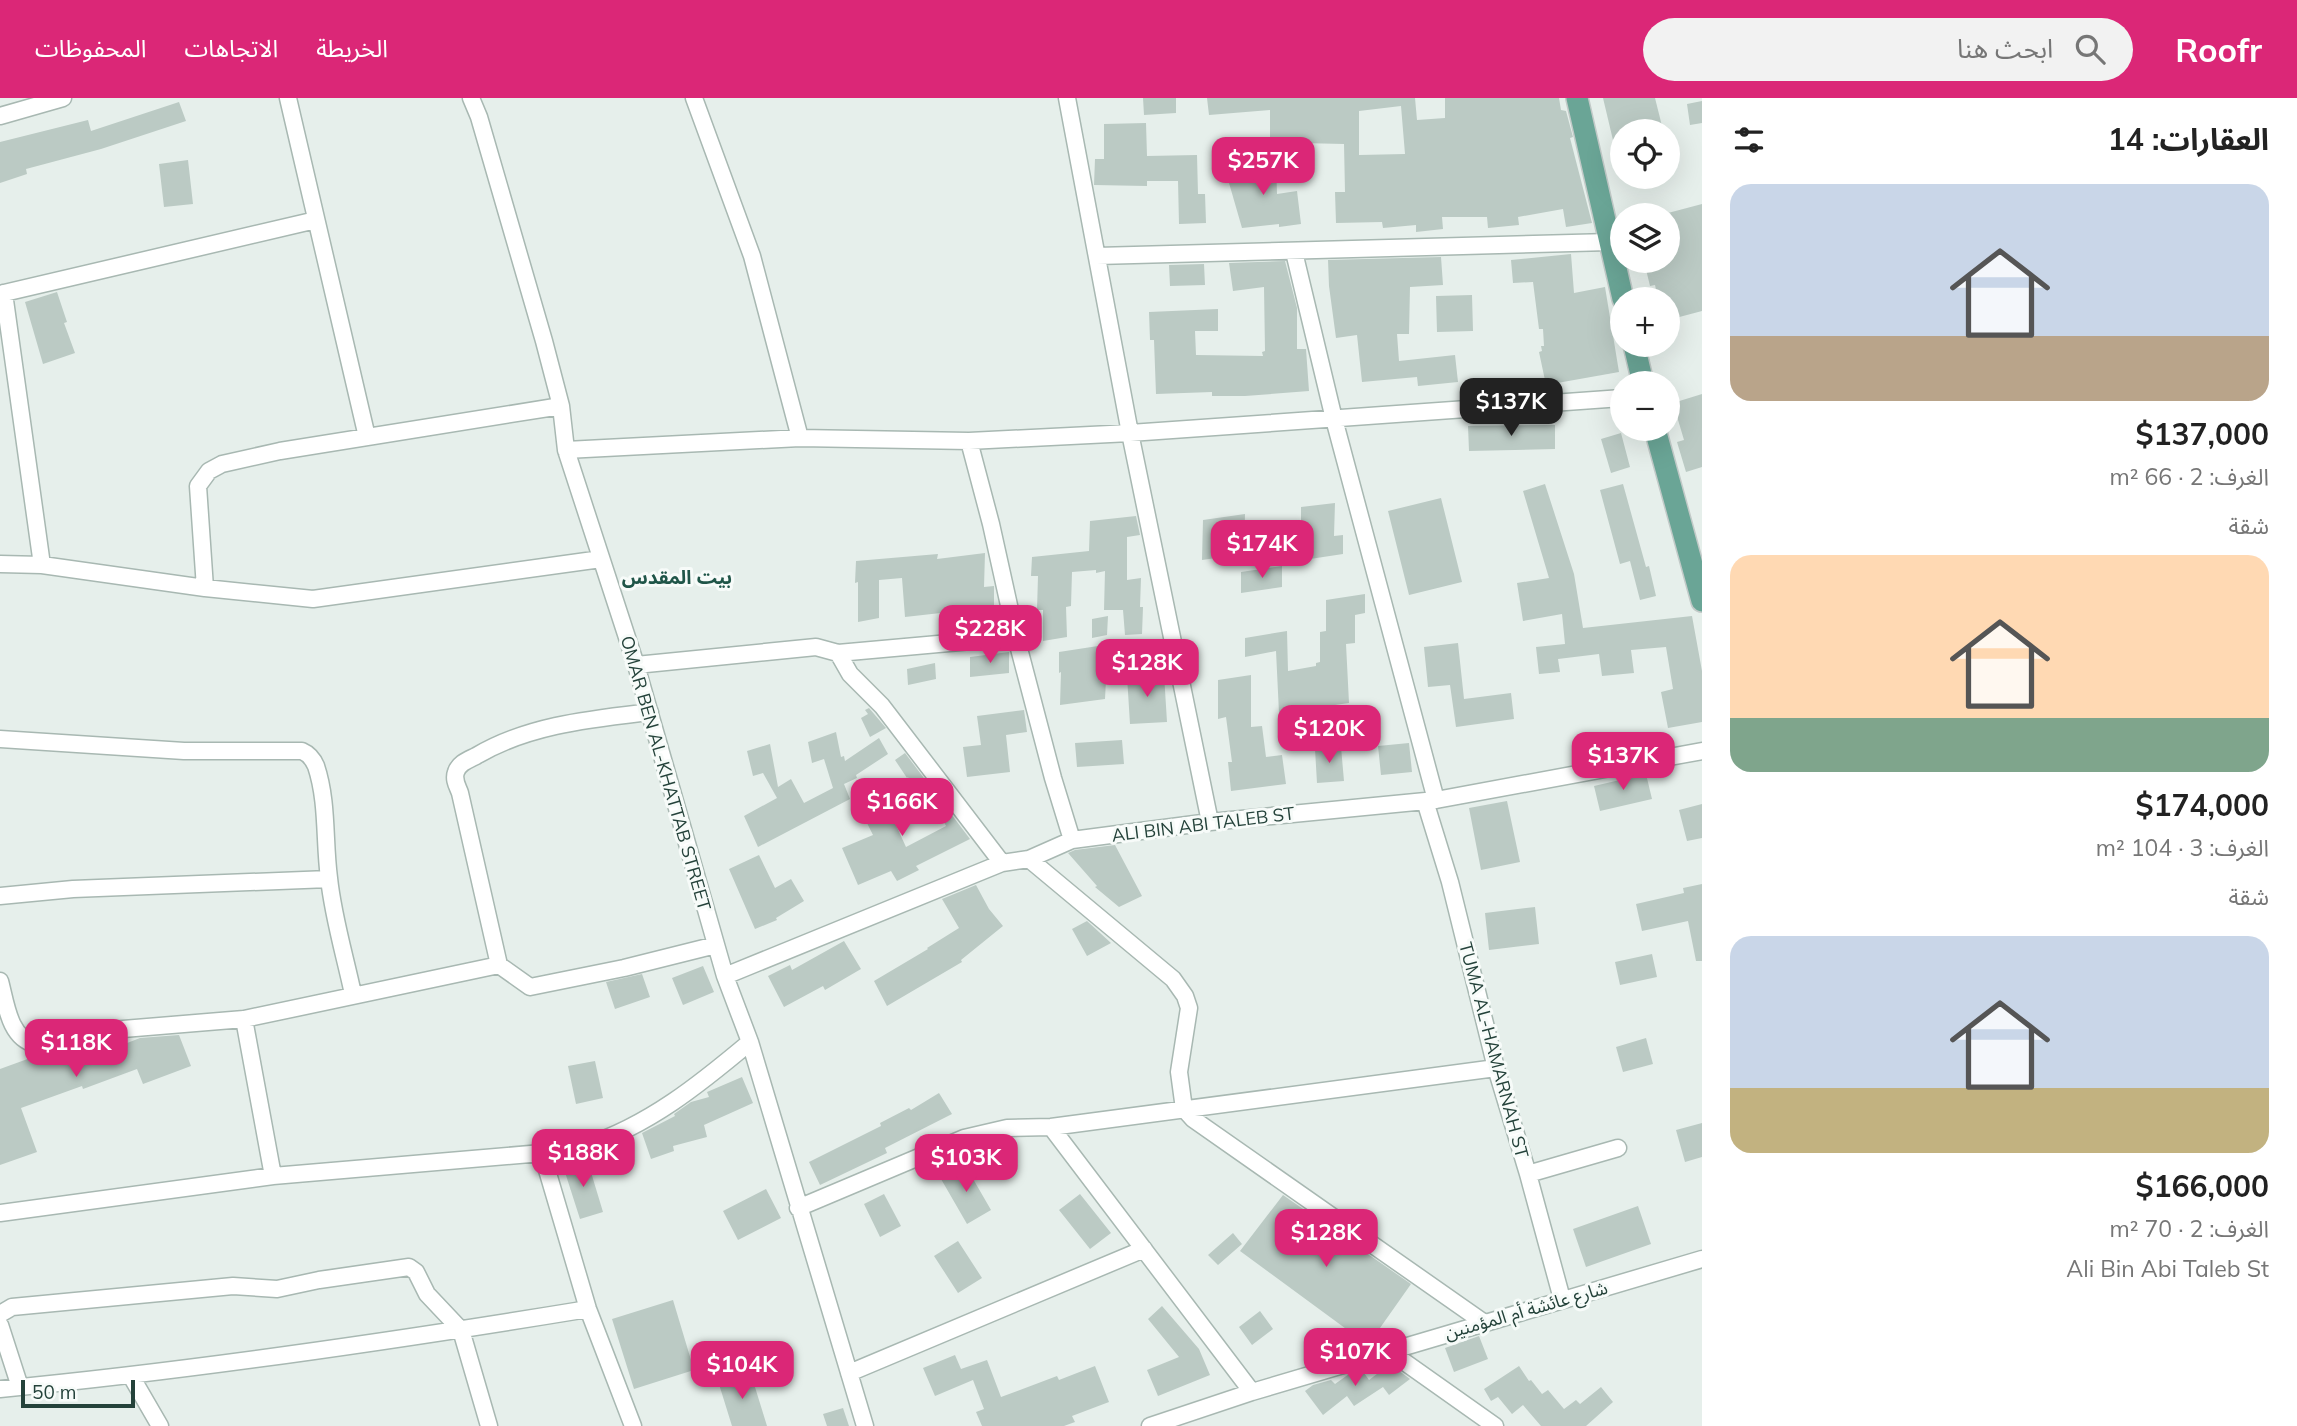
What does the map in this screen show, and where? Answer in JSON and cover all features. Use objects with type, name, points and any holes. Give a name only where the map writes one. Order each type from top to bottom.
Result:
[{"type":"main road","points":[[1577,98],[1620,287]]},
{"type":"main road","points":[[1659,441],[1693,538],[1702,601]]},
{"type":"street","points":[[0,116],[62,98]]},
{"type":"street","points":[[288,98],[367,437]]},
{"type":"street","name":"OMAR BEN AL-KHATTAB STREET","points":[[474,98],[561,406],[566,450],[636,665],[725,976],[750,1042],[865,1426]]},
{"type":"street","points":[[694,98],[752,256],[800,438]]},
{"type":"street","points":[[1067,98],[1130,433],[1210,822]]},
{"type":"street","points":[[42,565],[5,331],[2,293],[316,220]]},
{"type":"street","points":[[1097,256],[1609,242]]},
{"type":"street","name":"TUMA AL-HAMARNAH ST","points":[[1294,252],[1496,1068],[1562,1299]]},
{"type":"street","points":[[566,450],[800,438],[970,441],[1130,433],[1610,399]]},
{"type":"street","points":[[205,588],[197,495],[202,479],[209,471],[222,464],[280,451],[561,406]]},
{"type":"street","points":[[970,441],[1016,637],[1072,839]]},
{"type":"street","points":[[0,564],[42,565],[205,588],[313,599],[601,559]]},
{"type":"street","points":[[636,665],[816,647],[838,653],[1016,637]]},
{"type":"street","points":[[838,653],[850,674],[882,706],[1002,863]]},
{"type":"street","points":[[650,712],[544,728],[493,746],[462,763],[456,771],[455,779],[499,965],[530,987],[624,968],[716,945]]},
{"type":"street","points":[[0,739],[184,751],[302,751],[308,754],[319,781],[329,879],[353,994]]},
{"type":"street","name":"ALI BIN ABI TALEB ST","points":[[725,976],[1002,863],[1029,859],[1072,839],[1431,800],[1702,751]]},
{"type":"street","points":[[1029,859],[1173,979],[1185,996],[1189,1008],[1178,1072],[1184,1109],[1199,1124],[1483,1322]]},
{"type":"street","points":[[0,896],[73,889],[329,879]]},
{"type":"street","points":[[0,981],[14,1029],[25,1042],[34,1044],[111,1030],[244,1018],[499,965]]},
{"type":"street","points":[[244,1018],[273,1176]]},
{"type":"street","points":[[0,1213],[273,1176],[541,1153],[583,1146],[621,1132],[664,1108],[705,1080],[750,1042]]},
{"type":"street","points":[[798,1208],[964,1138],[1007,1128],[1051,1127],[1496,1068]]},
{"type":"street","points":[[1051,1127],[1252,1392]]},
{"type":"street","points":[[1528,1174],[1618,1148]]},
{"type":"street","points":[[541,1153],[589,1309],[633,1426]]},
{"type":"street","points":[[849,1373],[1144,1249]]},
{"type":"street","name":"شارع عائشة أم المؤمنين","points":[[1150,1426],[1483,1322],[1702,1259]]},
{"type":"street","points":[[0,1314],[12,1307],[219,1287],[277,1289],[409,1267],[416,1272],[427,1294],[461,1330],[489,1426]]},
{"type":"street","points":[[0,1389],[131,1376],[461,1330],[589,1309]]},
{"type":"street","points":[[0,1325],[20,1387]]},
{"type":"street","points":[[1389,1351],[1495,1426]]},
{"type":"street","points":[[131,1376],[160,1426]]},
{"type":"building","points":[[1143,98],[1176,98],[1176,113],[1144,115]]},
{"type":"building","points":[[1207,98],[1415,98],[1417,120],[1445,118],[1445,98],[1559,98],[1561,110],[1566,111],[1573,137],[1570,138],[1592,223],[1566,227],[1563,209],[1518,217],[1519,225],[1488,228],[1487,217],[1442,217],[1443,229],[1416,232],[1416,225],[1383,228],[1382,222],[1336,223],[1335,192],[1345,192],[1344,144],[1270,145],[1270,110],[1209,115]],"holes":[[[1401,106],[1405,154],[1359,155],[1359,111]]]},
{"type":"building","points":[[1603,98],[1655,98],[1660,119],[1610,119],[1610,128]]},
{"type":"building","points":[[1702,101],[1702,123],[1690,125],[1687,104]]},
{"type":"building","points":[[179,102],[186,121],[101,149],[26,169],[27,174],[0,183],[0,142],[88,120],[91,131]]},
{"type":"building","points":[[1146,123],[1147,156],[1197,155],[1198,194],[1205,194],[1206,223],[1179,224],[1178,181],[1147,181],[1147,186],[1094,185],[1095,159],[1104,159],[1104,124]]},
{"type":"building","points":[[1276,159],[1277,194],[1297,191],[1301,224],[1242,228],[1229,176],[1245,177],[1245,160]]},
{"type":"building","points":[[188,160],[193,204],[164,207],[159,164]]},
{"type":"building","points":[[1702,204],[1702,311],[1680,317],[1680,287],[1650,286],[1647,273],[1680,273],[1680,210]]},
{"type":"building","points":[[1571,254],[1574,293],[1605,287],[1610,317],[1610,357],[1617,357],[1619,371],[1546,385],[1539,352],[1542,351],[1541,346],[1544,346],[1543,329],[1539,329],[1533,282],[1513,283],[1511,260]]},
{"type":"building","points":[[1441,257],[1443,285],[1410,287],[1409,334],[1397,334],[1399,361],[1455,355],[1458,382],[1418,386],[1417,377],[1362,382],[1357,335],[1336,338],[1328,260]]},
{"type":"building","points":[[1285,261],[1297,308],[1297,349],[1306,349],[1309,391],[1245,396],[1212,396],[1212,392],[1156,394],[1154,340],[1150,340],[1149,312],[1218,309],[1218,331],[1195,331],[1196,355],[1263,356],[1264,287],[1233,291],[1229,263]]},
{"type":"building","points":[[1204,264],[1205,285],[1170,286],[1169,265]]},
{"type":"building","points":[[57,292],[75,353],[43,364],[25,302]]},
{"type":"building","points":[[1472,295],[1473,331],[1437,332],[1436,296]]},
{"type":"building","points":[[1702,394],[1702,467],[1686,472],[1677,442],[1684,440],[1680,427],[1680,401]]},
{"type":"building","points":[[1555,425],[1555,449],[1469,451],[1468,426]]},
{"type":"building","points":[[1610,436],[1610,441],[1623,441],[1630,467],[1611,473],[1601,439]]},
{"type":"building","points":[[1545,484],[1574,574],[1583,628],[1692,616],[1702,671],[1702,722],[1668,728],[1661,692],[1673,689],[1666,647],[1631,650],[1634,673],[1602,676],[1599,654],[1558,659],[1560,672],[1539,674],[1536,647],[1565,644],[1562,614],[1523,621],[1517,583],[1549,578],[1523,491]]},
{"type":"building","points":[[1623,484],[1656,596],[1640,600],[1630,561],[1620,564],[1600,490]]},
{"type":"building","points":[[1441,498],[1462,582],[1409,595],[1388,511]]},
{"type":"building","points":[[1335,503],[1334,536],[1343,535],[1343,554],[1310,559],[1309,528],[1301,529],[1301,507]]},
{"type":"building","points":[[1245,514],[1244,554],[1202,560],[1203,520]]},
{"type":"building","points":[[1136,516],[1140,535],[1127,537],[1127,580],[1141,578],[1142,634],[1125,635],[1123,610],[1104,610],[1105,571],[1096,573],[1096,570],[1072,572],[1071,606],[1066,607],[1067,637],[1043,641],[1043,610],[1037,610],[1038,576],[1031,576],[1032,557],[1089,551],[1090,521]]},
{"type":"building","points":[[985,553],[984,587],[994,586],[994,607],[905,617],[902,578],[879,580],[879,618],[858,622],[856,561],[938,554],[937,559]]},
{"type":"building","points":[[1282,566],[1282,587],[1241,593],[1241,572]]},
{"type":"building","points":[[1365,594],[1365,613],[1355,615],[1355,643],[1346,644],[1349,703],[1279,713],[1276,651],[1245,657],[1245,638],[1287,631],[1288,671],[1316,666],[1316,663],[1320,662],[1320,632],[1326,631],[1326,600]]},
{"type":"building","points":[[1108,616],[1107,635],[1092,638],[1092,619]]},
{"type":"building","points":[[1458,643],[1464,699],[1511,693],[1514,719],[1456,727],[1450,685],[1428,687],[1424,647]]},
{"type":"building","points":[[1098,646],[1099,681],[1106,680],[1105,699],[1060,705],[1059,652]]},
{"type":"building","points":[[1009,652],[1009,673],[970,677],[970,657]]},
{"type":"building","points":[[935,663],[936,679],[908,685],[907,669]]},
{"type":"building","points":[[1164,674],[1167,722],[1130,724],[1127,676]]},
{"type":"building","points":[[1251,675],[1251,727],[1262,726],[1266,757],[1282,755],[1286,784],[1231,791],[1228,762],[1232,762],[1226,717],[1218,719],[1218,680]]},
{"type":"building","points":[[869,708],[886,728],[870,737],[861,718],[868,714],[865,710]]},
{"type":"building","points":[[1024,710],[1027,732],[1006,735],[1010,772],[967,777],[963,747],[981,745],[977,716]]},
{"type":"building","points":[[1372,713],[1374,734],[1354,736],[1352,715]]},
{"type":"building","points":[[836,732],[841,757],[844,756],[845,761],[879,738],[888,754],[856,775],[857,778],[844,784],[850,799],[758,847],[744,816],[777,798],[763,773],[753,776],[747,751],[770,744],[778,787],[791,779],[804,803],[833,788],[824,759],[812,763],[808,742]]},
{"type":"building","points":[[1122,740],[1124,764],[1077,767],[1075,743]]},
{"type":"building","points":[[1409,743],[1412,772],[1381,775],[1378,746]]},
{"type":"building","points":[[1341,747],[1344,781],[1317,783],[1315,749]]},
{"type":"building","points":[[905,753],[970,839],[916,866],[919,870],[897,881],[891,871],[858,885],[842,848],[873,835],[866,821],[889,810],[906,847],[946,826],[934,802],[923,807],[908,777],[895,760]]},
{"type":"building","points":[[1646,774],[1652,799],[1600,811],[1594,786]]},
{"type":"building","points":[[1507,801],[1520,862],[1481,870],[1469,808]]},
{"type":"building","points":[[1702,804],[1702,838],[1687,841],[1679,810]]},
{"type":"building","points":[[1115,845],[1142,896],[1119,907],[1095,887],[1097,886],[1068,853]]},
{"type":"building","points":[[759,855],[775,888],[791,879],[804,901],[776,918],[777,920],[755,929],[729,869]]},
{"type":"building","points":[[1702,884],[1702,961],[1696,961],[1688,921],[1642,931],[1636,904],[1684,893],[1683,888]]},
{"type":"building","points":[[976,885],[989,909],[1003,926],[961,960],[962,962],[887,1006],[874,981],[959,928],[942,899]]},
{"type":"building","points":[[1535,907],[1539,944],[1489,950],[1485,913]]},
{"type":"building","points":[[1087,921],[1111,943],[1087,956],[1072,929]]},
{"type":"building","points":[[844,941],[861,969],[825,990],[823,986],[784,1007],[768,976],[790,965],[792,970]]},
{"type":"building","points":[[1652,954],[1657,977],[1620,985],[1615,962]]},
{"type":"building","points":[[703,966],[714,992],[683,1005],[672,978]]},
{"type":"building","points":[[642,974],[650,997],[615,1009],[606,982]]},
{"type":"building","points":[[179,1035],[191,1066],[143,1084],[137,1069],[21,1108],[37,1152],[0,1165],[0,1069],[44,1053],[112,1040],[120,1040],[122,1045],[140,1038]]},
{"type":"building","points":[[1646,1038],[1653,1064],[1623,1072],[1616,1047]]},
{"type":"building","points":[[595,1061],[603,1098],[576,1104],[568,1066]]},
{"type":"building","points":[[742,1077],[753,1103],[704,1125],[707,1137],[673,1146],[674,1151],[651,1159],[642,1133],[675,1116],[674,1114],[691,1102],[709,1097],[707,1092]]},
{"type":"building","points":[[939,1093],[952,1114],[885,1148],[887,1153],[820,1185],[809,1162]]},
{"type":"building","points":[[1702,1123],[1702,1157],[1685,1162],[1676,1130]]},
{"type":"building","points":[[587,1159],[603,1212],[580,1219],[563,1166]]},
{"type":"building","points":[[965,1165],[991,1210],[967,1224],[941,1179]]},
{"type":"building","points":[[766,1189],[781,1218],[738,1240],[723,1211]]},
{"type":"building","points":[[884,1194],[901,1226],[880,1237],[864,1204]]},
{"type":"building","points":[[1080,1194],[1111,1233],[1090,1249],[1059,1210]]},
{"type":"building","points":[[1283,1195],[1411,1284],[1368,1345],[1240,1251]]},
{"type":"building","points":[[1638,1206],[1651,1244],[1586,1267],[1573,1229]]},
{"type":"building","points":[[1233,1233],[1242,1244],[1218,1265],[1208,1255]]},
{"type":"building","points":[[958,1241],[982,1278],[958,1293],[934,1256]]},
{"type":"building","points":[[673,1300],[694,1370],[634,1389],[612,1319]]},
{"type":"building","points":[[1162,1306],[1199,1349],[1210,1375],[1158,1396],[1147,1370],[1179,1357],[1148,1319]]},
{"type":"building","points":[[1260,1311],[1273,1329],[1252,1345],[1239,1327]]},
{"type":"building","points":[[1479,1336],[1488,1359],[1454,1372],[1445,1348]]},
{"type":"building","points":[[955,1355],[961,1369],[987,1360],[1001,1397],[1057,1376],[1059,1380],[1095,1366],[1109,1402],[1072,1416],[1075,1422],[1064,1426],[982,1426],[976,1412],[984,1409],[973,1380],[935,1396],[923,1368]]},
{"type":"building","points":[[1390,1364],[1410,1379],[1389,1395],[1383,1387],[1354,1406],[1347,1396],[1323,1415],[1305,1391],[1313,1385],[1331,1380],[1335,1384],[1349,1374],[1362,1370],[1369,1380]]},
{"type":"building","points":[[1519,1366],[1542,1394],[1548,1390],[1564,1409],[1576,1400],[1580,1404],[1601,1387],[1613,1402],[1586,1426],[1541,1426],[1523,1405],[1512,1414],[1498,1397],[1491,1401],[1484,1389]]},
{"type":"building","points":[[750,1371],[767,1426],[732,1426],[718,1381]]},
{"type":"building","points":[[843,1408],[849,1426],[827,1426],[823,1414]]},
{"type":"district","name":"بيت المقدس","points":[[677,577]]}]
